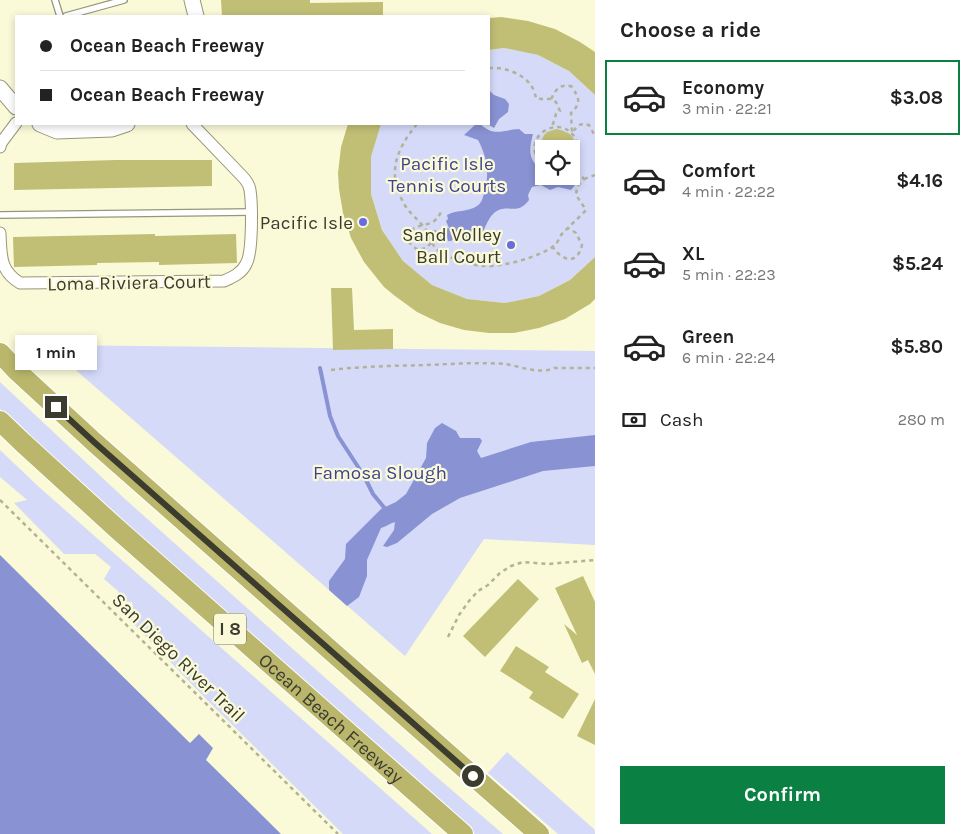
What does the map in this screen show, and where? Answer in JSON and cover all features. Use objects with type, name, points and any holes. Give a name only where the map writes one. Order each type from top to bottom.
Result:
[{"type":"highway","points":[[0,353],[94,442],[539,834]]},
{"type":"highway","name":"Ocean Beach Freeway","points":[[0,421],[115,527],[463,834]]},
{"type":"street","points":[[192,0],[196,15]]},
{"type":"street","points":[[0,88],[15,106]]},
{"type":"street","points":[[0,147],[15,124]]},
{"type":"street","points":[[42,125],[57,131],[112,129],[124,125]]},
{"type":"street","name":"Loma Riviera Court","points":[[0,233],[3,268],[7,275],[20,283],[224,281],[238,274],[246,265],[250,254],[250,189],[247,182],[193,125]]},
{"type":"lane","points":[[55,0],[60,15]]},
{"type":"lane","points":[[70,15],[124,0]]},
{"type":"lane","points":[[0,215],[251,212]]},
{"type":"path","points":[[490,68],[508,70],[515,73],[530,84],[536,98],[551,99],[556,102],[560,111],[556,114],[552,127]]},
{"type":"path","points":[[551,99],[558,88],[564,85],[571,86],[578,97],[578,104],[571,114],[572,133],[576,140]]},
{"type":"path","points":[[572,133],[578,126],[583,124],[589,125],[595,136]]},
{"type":"path","points":[[415,125],[398,153],[394,168],[400,196],[439,251],[448,256],[474,264],[485,266],[498,265],[529,258],[556,244],[562,234],[586,210],[576,194],[577,187],[584,179],[595,175]]},
{"type":"path","points":[[536,140],[539,135],[552,127],[562,128],[572,133]]},
{"type":"path","points":[[580,174],[584,179]]},
{"type":"path","points":[[431,242],[426,248],[418,250],[410,244],[408,236],[411,231],[432,222],[441,212]]},
{"type":"path","points":[[552,246],[561,257],[566,259],[577,255],[582,245],[576,233],[568,228]]},
{"type":"path","points":[[331,370],[356,367],[462,363],[506,364],[524,369],[547,371],[554,368],[595,368]]},
{"type":"path","name":"San Diego River Trail","points":[[0,500],[338,834]]},
{"type":"path","points":[[448,637],[459,615],[469,601],[478,591],[511,566],[523,562],[548,564],[595,560]]},
{"type":"green space","name":"Pacific Isle Tennis Courts","points":[[504,48],[538,55],[569,71],[595,95],[595,257],[570,280],[539,296],[505,303],[467,299],[432,285],[403,261],[382,230],[371,194],[371,157],[381,125],[490,125],[490,50]]},
{"type":"green space","name":"Famosa Slough","points":[[47,345],[595,351],[595,545],[484,539],[405,656]]},
{"type":"green space","points":[[0,382],[125,499],[503,834],[475,834],[71,476],[0,409]]},
{"type":"green space","points":[[0,450],[39,487],[432,834],[343,834],[207,700],[124,614],[125,609],[133,608],[132,602],[116,601],[114,598],[119,592],[104,579],[111,567],[95,554],[64,554],[14,503],[27,500],[0,477]]},
{"type":"green space","points":[[507,752],[595,830],[595,834],[558,834],[488,773]]},
{"type":"water","points":[[490,91],[494,95],[505,99],[509,104],[508,112],[499,119],[494,128],[489,125]]},
{"type":"water","points":[[475,125],[481,125],[494,132],[519,129],[525,134],[533,134],[530,151],[535,164],[535,185],[541,185],[532,187],[528,195],[529,200],[520,208],[503,209],[494,213],[479,238],[469,239],[458,234],[451,241],[448,241],[447,237],[446,241],[435,242],[430,230],[441,231],[449,228],[446,221],[448,219],[447,215],[473,208],[480,204],[486,186],[487,166],[478,140],[464,135]]},
{"type":"water","points":[[541,185],[575,185],[571,190],[558,187],[550,190]]},
{"type":"water","points":[[442,423],[456,431],[460,438],[480,438],[482,441],[477,451],[481,458],[531,442],[595,435],[595,466],[543,471],[460,498],[432,514],[397,543],[387,547],[383,546],[394,530],[395,522],[381,528],[367,560],[367,576],[359,597],[347,606],[329,590],[329,581],[345,559],[346,544],[381,509],[396,502],[406,494],[426,458],[427,443],[435,428]]},
{"type":"water","points":[[0,555],[190,743],[199,734],[213,748],[206,760],[281,834],[0,834]]},
{"type":"building","points":[[221,0],[310,0],[310,3],[383,2],[383,15],[222,15]]},
{"type":"building","points":[[501,17],[528,21],[555,29],[595,52],[595,95],[569,71],[538,55],[504,48],[490,50],[490,18]]},
{"type":"building","name":"Pacific Isle","points":[[348,125],[381,125],[371,157],[371,194],[382,230],[403,261],[432,285],[467,299],[505,303],[539,296],[570,280],[595,257],[595,299],[565,319],[539,328],[514,333],[464,330],[440,323],[417,312],[384,287],[364,262],[351,238],[343,213],[339,189],[338,173],[341,147]]},
{"type":"building","points":[[556,129],[561,130],[570,134],[574,140],[542,140],[547,132]]},
{"type":"building","points":[[212,160],[212,186],[14,190],[14,163]]},
{"type":"building","points":[[155,234],[155,236],[236,234],[237,263],[159,265],[159,262],[97,263],[97,265],[14,267],[13,237]]},
{"type":"building","points":[[331,288],[352,288],[354,330],[393,329],[393,349],[333,350]]},
{"type":"building","points":[[583,576],[595,602],[595,674],[588,660],[582,663],[564,624],[577,635],[555,588]]},
{"type":"building","points":[[518,579],[539,599],[485,657],[463,636]]},
{"type":"building","points":[[516,646],[549,667],[545,672],[579,694],[563,719],[529,698],[533,692],[500,671]]},
{"type":"building","points":[[595,699],[595,745],[577,736]]},
{"type":"waterway","points":[[320,368],[330,416],[338,436],[364,476],[373,494],[387,511]]},
{"type":"place","name":"Pacific Isle","points":[[363,222]]},
{"type":"place","name":"Sand Volley Ball Court","points":[[511,245]]},
{"type":"route","points":[[56,407],[473,776]]}]
